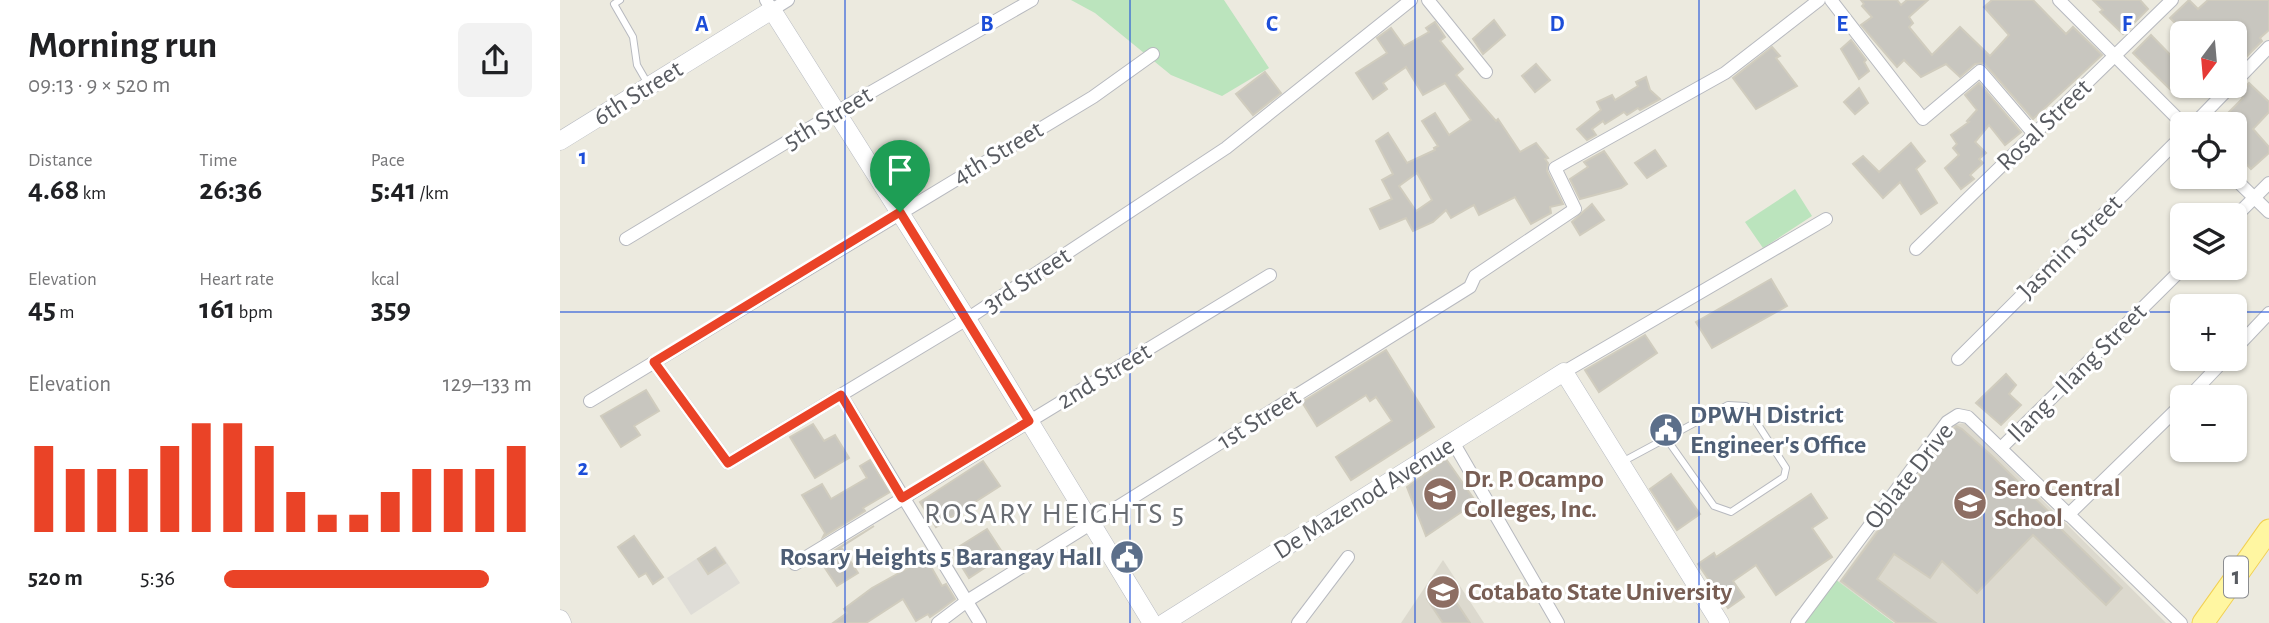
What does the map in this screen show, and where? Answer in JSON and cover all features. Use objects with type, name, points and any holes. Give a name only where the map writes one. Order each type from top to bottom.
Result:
[{"type":"main road","name":"1","points":[[2203,623],[2269,530]]},
{"type":"street","name":"5th Street","points":[[626,239],[838,111],[1032,0]]},
{"type":"street","name":"3rd Street","points":[[654,362],[728,463],[967,319],[1226,148],[1411,0]]},
{"type":"street","points":[[1429,0],[1486,72]]},
{"type":"street","name":"1st Street","points":[[937,623],[967,601],[1470,287],[1475,276],[1575,209],[1555,167],[1725,73],[1819,0]]},
{"type":"street","points":[[1831,0],[1923,119],[1980,71],[2035,135]]},
{"type":"street","points":[[2059,0],[2171,112]]},
{"type":"street","name":"Rosal Street","points":[[1916,249],[2172,0]]},
{"type":"street","points":[[775,3],[838,111],[1152,623]]},
{"type":"street","name":"6th Street","points":[[560,141],[775,3]]},
{"type":"street","points":[[2247,70],[2269,47]]},
{"type":"street","name":"4th Street","points":[[590,401],[1093,97],[1153,54]]},
{"type":"street","points":[[2206,112],[2219,98]]},
{"type":"street","name":"Jasmin Street","points":[[1958,359],[2170,148]]},
{"type":"street","points":[[2247,205],[2269,183]]},
{"type":"street","points":[[2245,189],[2269,212]]},
{"type":"street","points":[[1720,623],[1564,372],[1826,219]]},
{"type":"street","name":"2nd Street","points":[[795,564],[1270,275]]},
{"type":"street","name":"Ilang - Ilang Street","points":[[2001,448],[2171,280]]},
{"type":"street","points":[[2247,336],[2269,313]]},
{"type":"street","points":[[2200,385],[2214,371]]},
{"type":"street","name":"De Mazenod Avenue","points":[[1164,623],[1564,372]]},
{"type":"street","points":[[841,395],[980,623]]},
{"type":"street","name":"Oblate Drive","points":[[1797,623],[1947,422],[1958,415],[1968,417],[2181,623]]},
{"type":"street","points":[[2068,515],[2170,416]]},
{"type":"street","points":[[1452,442],[1558,623]]},
{"type":"street","points":[[1298,623],[1348,557]]},
{"type":"lane","points":[[620,0],[614,4],[634,37],[637,65],[649,86]]},
{"type":"lane","points":[[1621,463],[1666,438],[1728,405],[1746,406],[1786,468],[1786,473],[1784,477],[1731,512],[1723,511],[1714,506],[1666,438]]},
{"type":"shaded area","name":"Sero Central School","points":[[1965,423],[2166,623],[1895,623],[1839,582],[1951,425]]},
{"type":"shaded area","points":[[716,546],[740,583],[691,615],[667,578]]},
{"type":"shaded area","name":"Cotabato State University","points":[[1443,560],[1484,623],[1401,623]]},
{"type":"green space","points":[[1071,0],[1224,0],[1269,68],[1222,96],[1171,75],[1095,13]]},
{"type":"green space","points":[[1795,189],[1812,216],[1763,248],[1745,222]]},
{"type":"green space","points":[[1835,579],[1894,623],[1802,623]]},
{"type":"building","points":[[1861,0],[1897,0],[1901,5],[1907,0],[1928,0],[1909,17],[1913,23],[1909,27],[1932,55],[1960,27],[1990,56],[2009,35],[1984,7],[1992,0],[2033,0],[2066,34],[2073,27],[2102,55],[2033,119],[1984,63],[1975,64],[1960,77],[1946,64],[1921,77],[1904,60],[1897,67],[1861,25],[1872,17],[1862,6],[1864,4]]},
{"type":"building","points":[[2093,0],[2140,0],[2148,9],[2123,34],[2100,12],[2103,10]]},
{"type":"building","points":[[2189,0],[2198,9],[2208,0],[2269,0],[2269,30],[2247,56],[2247,21],[2173,21],[2170,18]]},
{"type":"building","points":[[1494,20],[1505,35],[1483,54],[1473,39]]},
{"type":"building","points":[[1435,22],[1445,37],[1440,41],[1463,69],[1456,75],[1496,121],[1498,119],[1520,152],[1536,143],[1548,158],[1545,159],[1548,163],[1547,171],[1563,204],[1550,207],[1551,213],[1531,224],[1515,197],[1479,215],[1474,205],[1451,218],[1446,210],[1433,222],[1413,231],[1406,218],[1380,229],[1370,209],[1392,199],[1382,180],[1393,174],[1376,141],[1388,133],[1407,163],[1438,146],[1422,121],[1435,113],[1449,135],[1471,120],[1445,83],[1423,95],[1406,67],[1383,83],[1387,89],[1373,99],[1356,73],[1387,53],[1377,38],[1391,28],[1404,46],[1429,32],[1426,28]],"holes":[[[1417,173],[1432,200],[1416,211],[1399,186]]]},
{"type":"building","points":[[2151,35],[2170,55],[2170,89],[2133,53]]},
{"type":"building","points":[[1851,40],[1866,60],[1864,62],[1869,71],[1859,79],[1841,49]]},
{"type":"building","points":[[1772,47],[1780,56],[1776,58],[1797,86],[1756,109],[1733,78]]},
{"type":"building","points":[[1536,64],[1550,80],[1535,92],[1522,76]]},
{"type":"building","points":[[1265,72],[1281,93],[1253,115],[1236,94]]},
{"type":"building","points":[[1646,77],[1650,90],[1660,99],[1627,115],[1624,112],[1605,124],[1603,121],[1592,129],[1596,135],[1587,140],[1577,129],[1601,110],[1597,102],[1612,95],[1615,100],[1638,86],[1636,82]]},
{"type":"building","points":[[1979,83],[2021,132],[2005,145],[1989,125],[1975,142],[1986,153],[1979,159],[1983,163],[1970,175],[1974,179],[1961,189],[1945,168],[1959,155],[1953,148],[1957,144],[1951,135],[1969,122],[1967,121],[1977,110],[1965,95]]},
{"type":"building","points":[[2249,83],[2269,102],[2269,112],[2253,129],[2269,147],[2269,153],[2251,169],[2247,165],[2247,112],[2229,112],[2243,98],[2247,98]]},
{"type":"building","points":[[1859,88],[1868,103],[1855,114],[1844,102]]},
{"type":"building","points":[[1911,143],[1925,161],[1916,169],[1937,203],[1921,214],[1900,182],[1883,198],[1853,164],[1863,156],[1879,172]]},
{"type":"building","points":[[1655,150],[1666,166],[1647,178],[1635,163]]},
{"type":"building","points":[[1604,151],[1627,184],[1580,199],[1570,179],[1588,167],[1584,162]]},
{"type":"building","points":[[1592,204],[1604,220],[1580,235],[1572,222]]},
{"type":"building","points":[[1771,279],[1787,306],[1712,348],[1696,322]]},
{"type":"building","points":[[1645,335],[1657,353],[1599,392],[1585,370]]},
{"type":"building","points":[[1386,350],[1434,427],[1351,480],[1336,457],[1392,421],[1376,397],[1370,401],[1366,395],[1317,426],[1302,402]]},
{"type":"building","points":[[2006,374],[2016,385],[2009,394],[2021,405],[2001,425],[1976,403]]},
{"type":"building","points":[[646,390],[659,411],[634,426],[640,435],[621,447],[601,416]]},
{"type":"building","points":[[813,424],[824,441],[835,435],[849,458],[815,478],[790,437]]},
{"type":"building","points":[[1956,426],[1992,456],[2122,588],[2106,605],[2033,535],[1977,593],[1942,561],[1930,578],[1894,554],[1877,579],[1936,623],[1897,623],[1841,581]]},
{"type":"building","name":"Dr. P. Ocampo Colleges, Inc.","points":[[1446,459],[1476,502],[1426,536],[1407,487]]},
{"type":"building","points":[[870,460],[890,492],[823,537],[825,533],[802,495],[822,484],[831,499],[867,478],[860,466]]},
{"type":"building","points":[[983,461],[1000,486],[936,527],[920,502]]},
{"type":"building","points":[[1671,474],[1700,514],[1677,530],[1650,489]]},
{"type":"building","points":[[1811,494],[1827,518],[1812,528],[1832,557],[1776,595],[1756,565],[1733,581],[1744,597],[1728,608],[1698,564],[1714,553],[1716,557]]},
{"type":"building","points":[[874,526],[841,547],[858,573],[837,586],[825,568],[838,560],[832,552]]},
{"type":"building","points":[[987,529],[1004,555],[969,578],[952,551]]},
{"type":"building","points":[[634,536],[663,577],[653,584],[646,573],[639,577],[618,547]]},
{"type":"building","points":[[715,548],[725,563],[708,574],[698,559]]},
{"type":"building","points":[[926,558],[942,586],[946,584],[955,599],[939,611],[916,621],[903,599],[866,623],[833,623],[847,613],[844,609],[872,588]]},
{"type":"building","points":[[1445,585],[1470,623],[1443,623],[1427,599]]},
{"type":"place","name":"DPWH District Engineer's Office","points":[[1666,430]]},
{"type":"place","name":"Dr. P. Ocampo Colleges, Inc.","points":[[1440,494]]},
{"type":"place","name":"Sero Central School","points":[[1970,503]]},
{"type":"place","name":"Rosary Heights 5 Barangay Hall","points":[[1127,557]]},
{"type":"place","name":"Cotabato State University","points":[[1443,592]]},
{"type":"district","name":"ROSARY HEIGHTS 5","points":[[1055,514]]},
{"type":"route","points":[[900,212],[1029,421],[902,498],[841,395],[728,463],[654,362],[900,212]]}]
